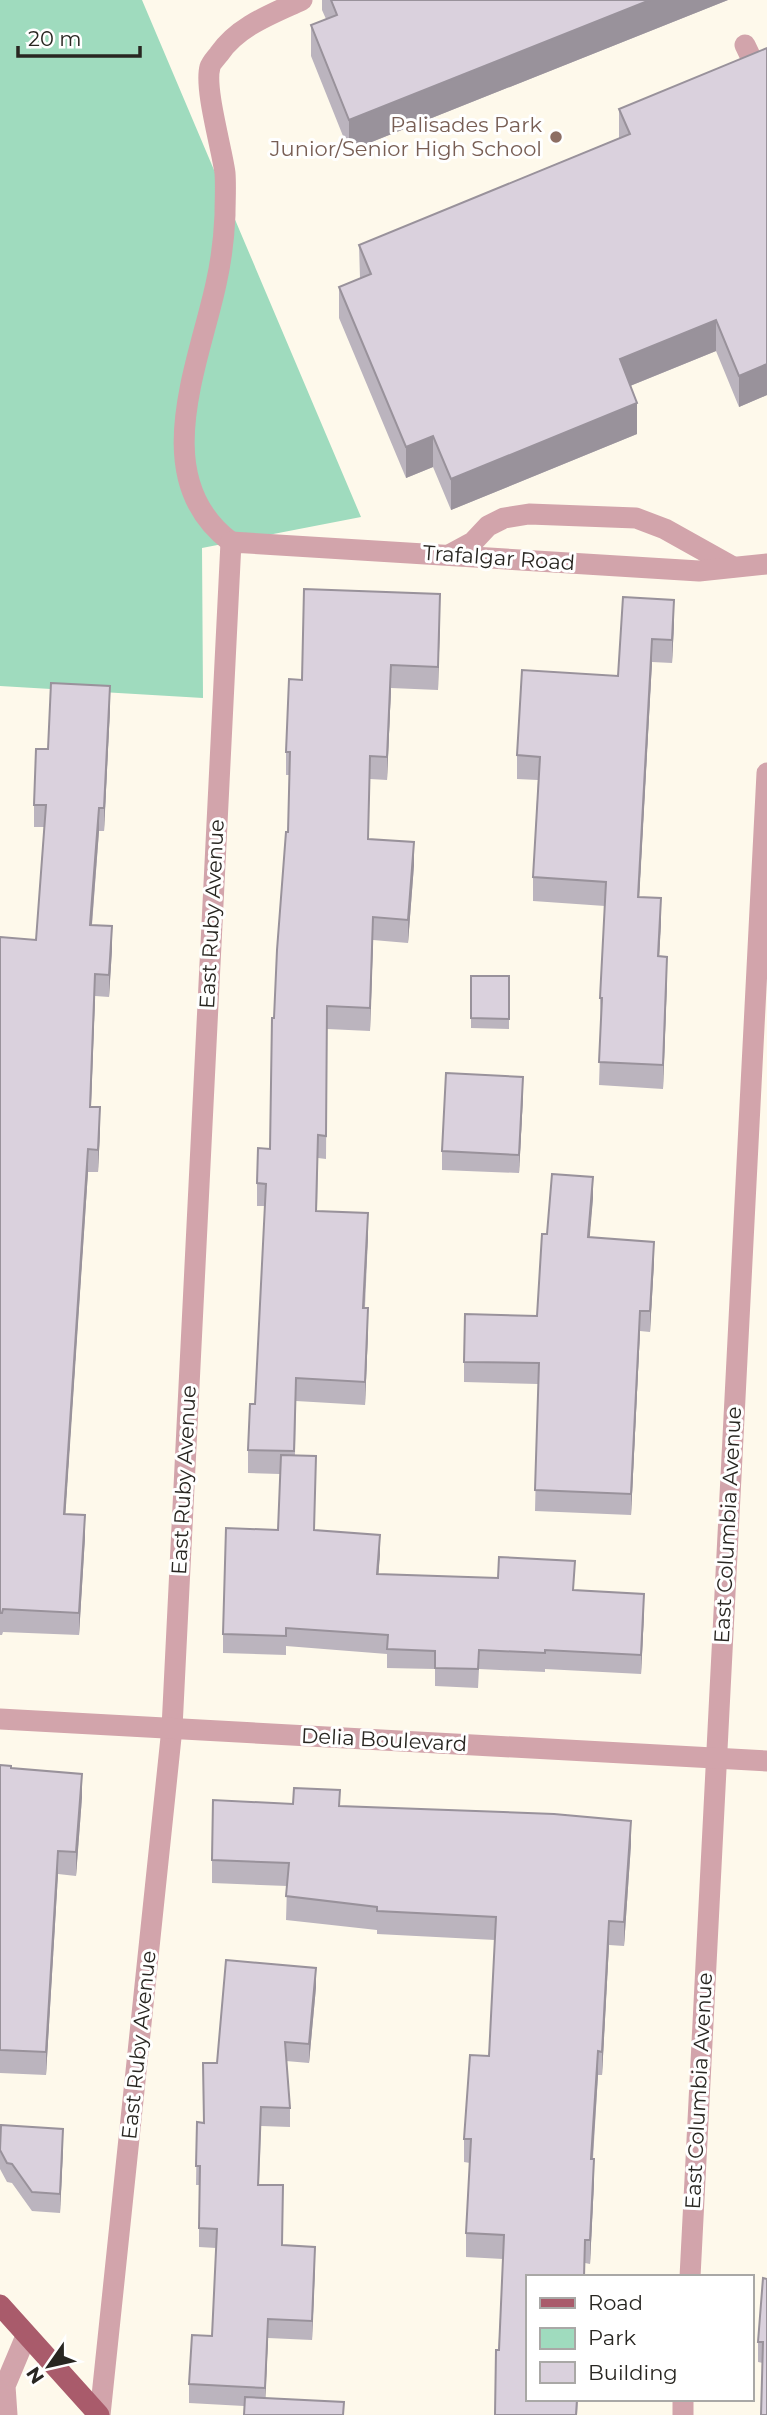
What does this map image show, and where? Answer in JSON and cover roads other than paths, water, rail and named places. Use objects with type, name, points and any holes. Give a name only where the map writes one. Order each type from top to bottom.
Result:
[{"type":"main road","points":[[0,2305],[99,2415]]},
{"type":"street","points":[[231,542],[218,532],[194,501],[187,476],[184,443],[186,410],[217,282],[225,215],[225,174],[214,115],[210,67],[228,40],[258,20],[302,0]]},
{"type":"street","points":[[746,45],[756,68],[767,63]]},
{"type":"street","points":[[449,555],[473,542],[488,526],[504,518],[529,514],[636,518],[665,528],[733,567]]},
{"type":"street","name":"Trafalgar Road","points":[[231,542],[699,571],[767,564]]},
{"type":"street","name":"East Ruby Avenue","points":[[99,2415],[172,1728],[231,542]]},
{"type":"street","name":"East Columbia Avenue","points":[[690,2275],[767,773]]},
{"type":"street","name":"Delia Boulevard","points":[[0,1719],[767,1761]]},
{"type":"street","points":[[7,2415],[5,2386],[26,2336]]},
{"type":"place","name":"Palisades Park Junior/Senior High School","points":[[556,137]]}]
